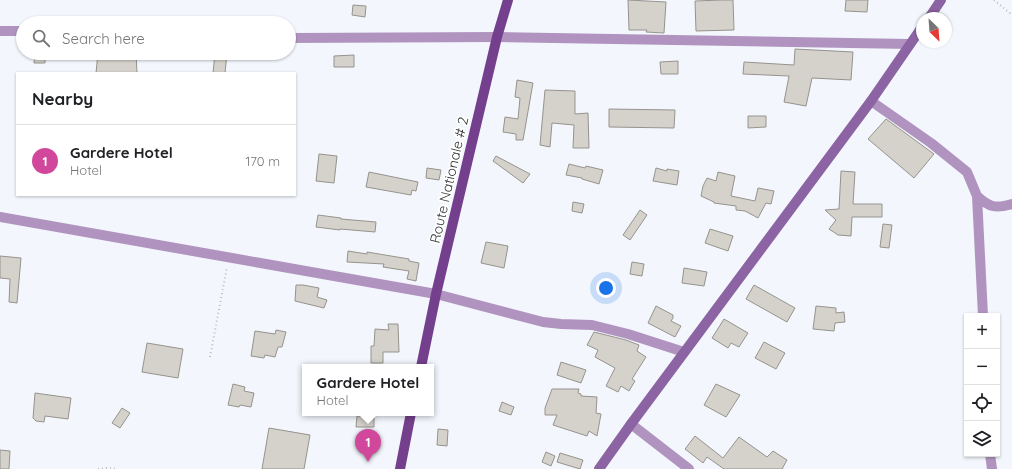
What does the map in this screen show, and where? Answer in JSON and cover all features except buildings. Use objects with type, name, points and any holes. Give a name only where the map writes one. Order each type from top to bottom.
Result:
[{"type":"main road","name":"Route Nationale # 2","points":[[422,364],[436,294],[497,37],[508,0]]},
{"type":"main road","points":[[932,12],[941,0]]},
{"type":"main road","points":[[599,469],[871,101],[916,36]]},
{"type":"main road","points":[[400,469],[410,416]]},
{"type":"street","points":[[0,31],[16,31]]},
{"type":"street","points":[[296,38],[497,37],[910,44]]},
{"type":"street","points":[[871,101],[931,143],[967,172],[977,196],[984,313]]},
{"type":"street","points":[[977,196],[985,203],[993,206],[1002,207],[1012,204]]},
{"type":"street","points":[[0,217],[436,294],[543,322],[592,325],[628,334],[684,352]]},
{"type":"street","points":[[631,424],[689,469]]},
{"type":"street","points":[[990,457],[992,469]]},
{"type":"path","points":[[994,0],[1012,15]]},
{"type":"path","points":[[210,357],[229,258]]},
{"type":"path","points":[[98,469],[117,469]]},
{"type":"place","name":"Gardere Hotel","points":[[368,462]]}]
